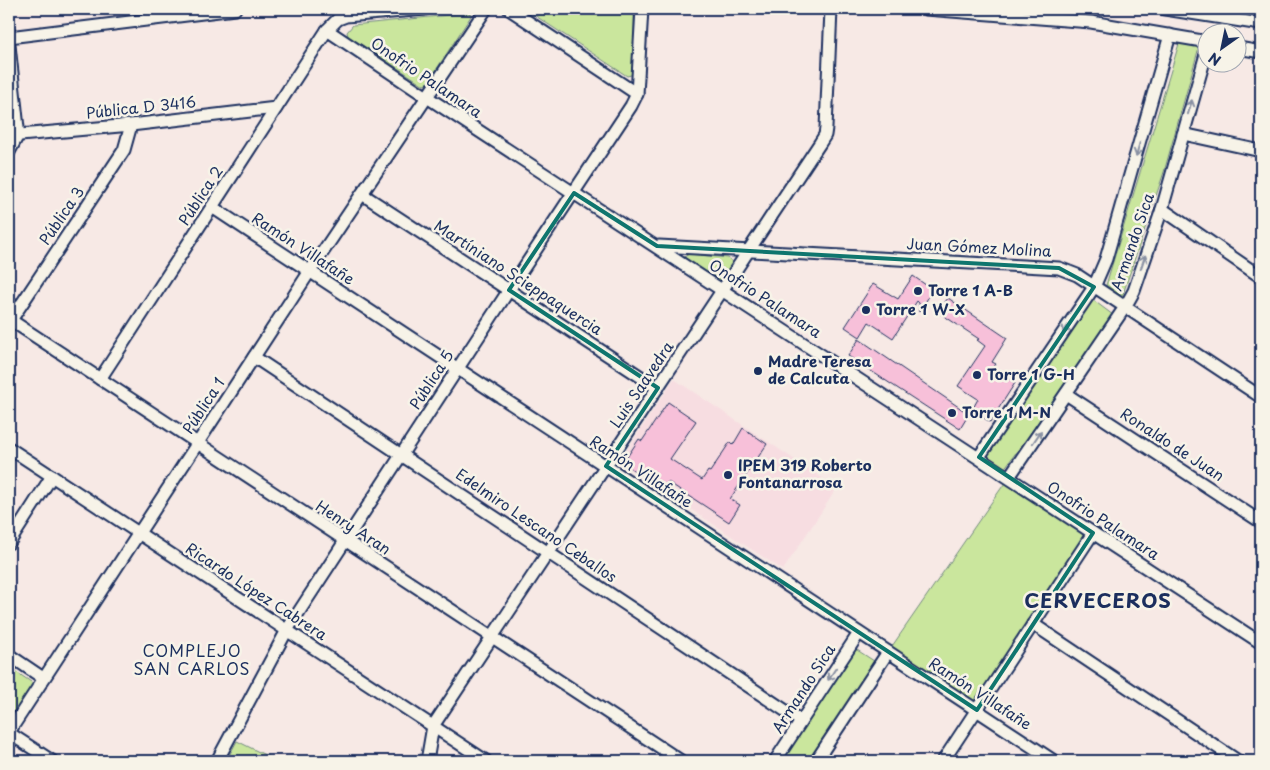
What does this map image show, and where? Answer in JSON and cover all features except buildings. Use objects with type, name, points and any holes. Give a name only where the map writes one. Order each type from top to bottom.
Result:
[{"type":"street","points":[[9,37],[235,9]]},
{"type":"street","points":[[327,30],[338,19],[346,16],[425,9]]},
{"type":"street","name":"Pública 1","points":[[9,732],[310,271],[486,9]]},
{"type":"street","points":[[509,9],[637,94]]},
{"type":"street","name":"Pública 5","points":[[217,761],[287,630],[631,106],[637,94],[642,9]]},
{"type":"street","name":"Luis Saavedra","points":[[427,761],[433,726],[825,135],[831,9]]},
{"type":"street","points":[[926,9],[1065,19],[1198,40]]},
{"type":"street","points":[[1164,9],[1261,24]]},
{"type":"street","name":"Onofrio Palamara","points":[[327,30],[1261,643]]},
{"type":"street","name":"Pública 2","points":[[100,379],[327,30]]},
{"type":"street","name":"Armando Sica","points":[[979,457],[1094,287],[1106,259],[1170,35]]},
{"type":"street","points":[[9,45],[13,135],[9,152]]},
{"type":"street","points":[[1248,50],[1261,52]]},
{"type":"street","name":"Armando Sica","points":[[1009,477],[1134,291],[1162,209],[1201,72]]},
{"type":"street","name":"Pública D 3416","points":[[13,135],[276,108]]},
{"type":"street","name":"Pública 3","points":[[10,320],[124,150],[131,124]]},
{"type":"street","points":[[1183,134],[1261,151]]},
{"type":"street","name":"Martíniano Scieppaquercia","points":[[362,194],[658,388]]},
{"type":"street","name":"Ramón Villafañe","points":[[212,207],[1054,761]]},
{"type":"street","points":[[1162,209],[1261,277]]},
{"type":"street","name":"Juan Gómez Molina","points":[[657,246],[1059,268],[1077,275],[1261,397]]},
{"type":"street","name":"Henry Aran","points":[[10,320],[681,761]]},
{"type":"street","name":"Edelmiro Lescano Ceballos","points":[[254,357],[801,721]]},
{"type":"street","name":"Ronaldo de Juan","points":[[1066,394],[1261,522]]},
{"type":"street","name":"Ricardo López Cabrera","points":[[9,448],[486,761]]},
{"type":"street","points":[[9,542],[52,476]]},
{"type":"street","points":[[943,761],[1093,532]]},
{"type":"street","points":[[1033,624],[1238,761]]},
{"type":"street","name":"Armando Sica","points":[[775,761],[859,633]]},
{"type":"street","points":[[816,761],[888,652]]},
{"type":"street","points":[[9,656],[43,678]]},
{"type":"street","points":[[9,732],[52,761]]},
{"type":"highlighted area","points":[[574,193],[657,246],[1059,268],[1094,287],[979,457],[1093,533],[977,710],[606,466],[658,388],[509,290]]},
{"type":"shaded area","name":"IPEM 319 Roberto Fontanarrosa","points":[[674,379],[837,488],[783,570],[619,462]]},
{"type":"green space","points":[[525,9],[632,9],[634,13],[634,71],[631,75],[627,76]]},
{"type":"green space","points":[[468,13],[471,16],[427,84],[424,85],[348,36],[347,32],[353,25]]},
{"type":"green space","points":[[1181,37],[1198,40],[1198,51],[1164,172],[1122,297],[1106,285]]},
{"type":"green space","points":[[689,254],[728,258],[734,263],[722,281],[716,279],[684,257]]},
{"type":"green space","points":[[1093,300],[1113,315],[1065,386],[1004,469],[985,457]]},
{"type":"green space","points":[[1009,477],[1093,533],[977,710],[888,652]]},
{"type":"green space","points":[[854,648],[874,661],[809,761],[781,761]]},
{"type":"green space","points":[[9,667],[34,684],[9,721]]},
{"type":"green space","points":[[237,741],[277,761],[226,761]]},
{"type":"place","name":"Torre 1 A-B","points":[[918,291]]},
{"type":"place","name":"Torre 1 W-X","points":[[866,310]]},
{"type":"place","name":"Madre Teresa de Calcuta","points":[[758,371]]},
{"type":"place","name":"Torre 1 G-H","points":[[977,375]]},
{"type":"place","name":"Torre 1 M-N","points":[[952,413]]},
{"type":"place","name":"IPEM 319 Roberto Fontanarrosa","points":[[728,475]]},
{"type":"district","name":"CERVECEROS","points":[[1098,601]]},
{"type":"district","name":"COMPLEJO SAN CARLOS","points":[[192,660]]}]
